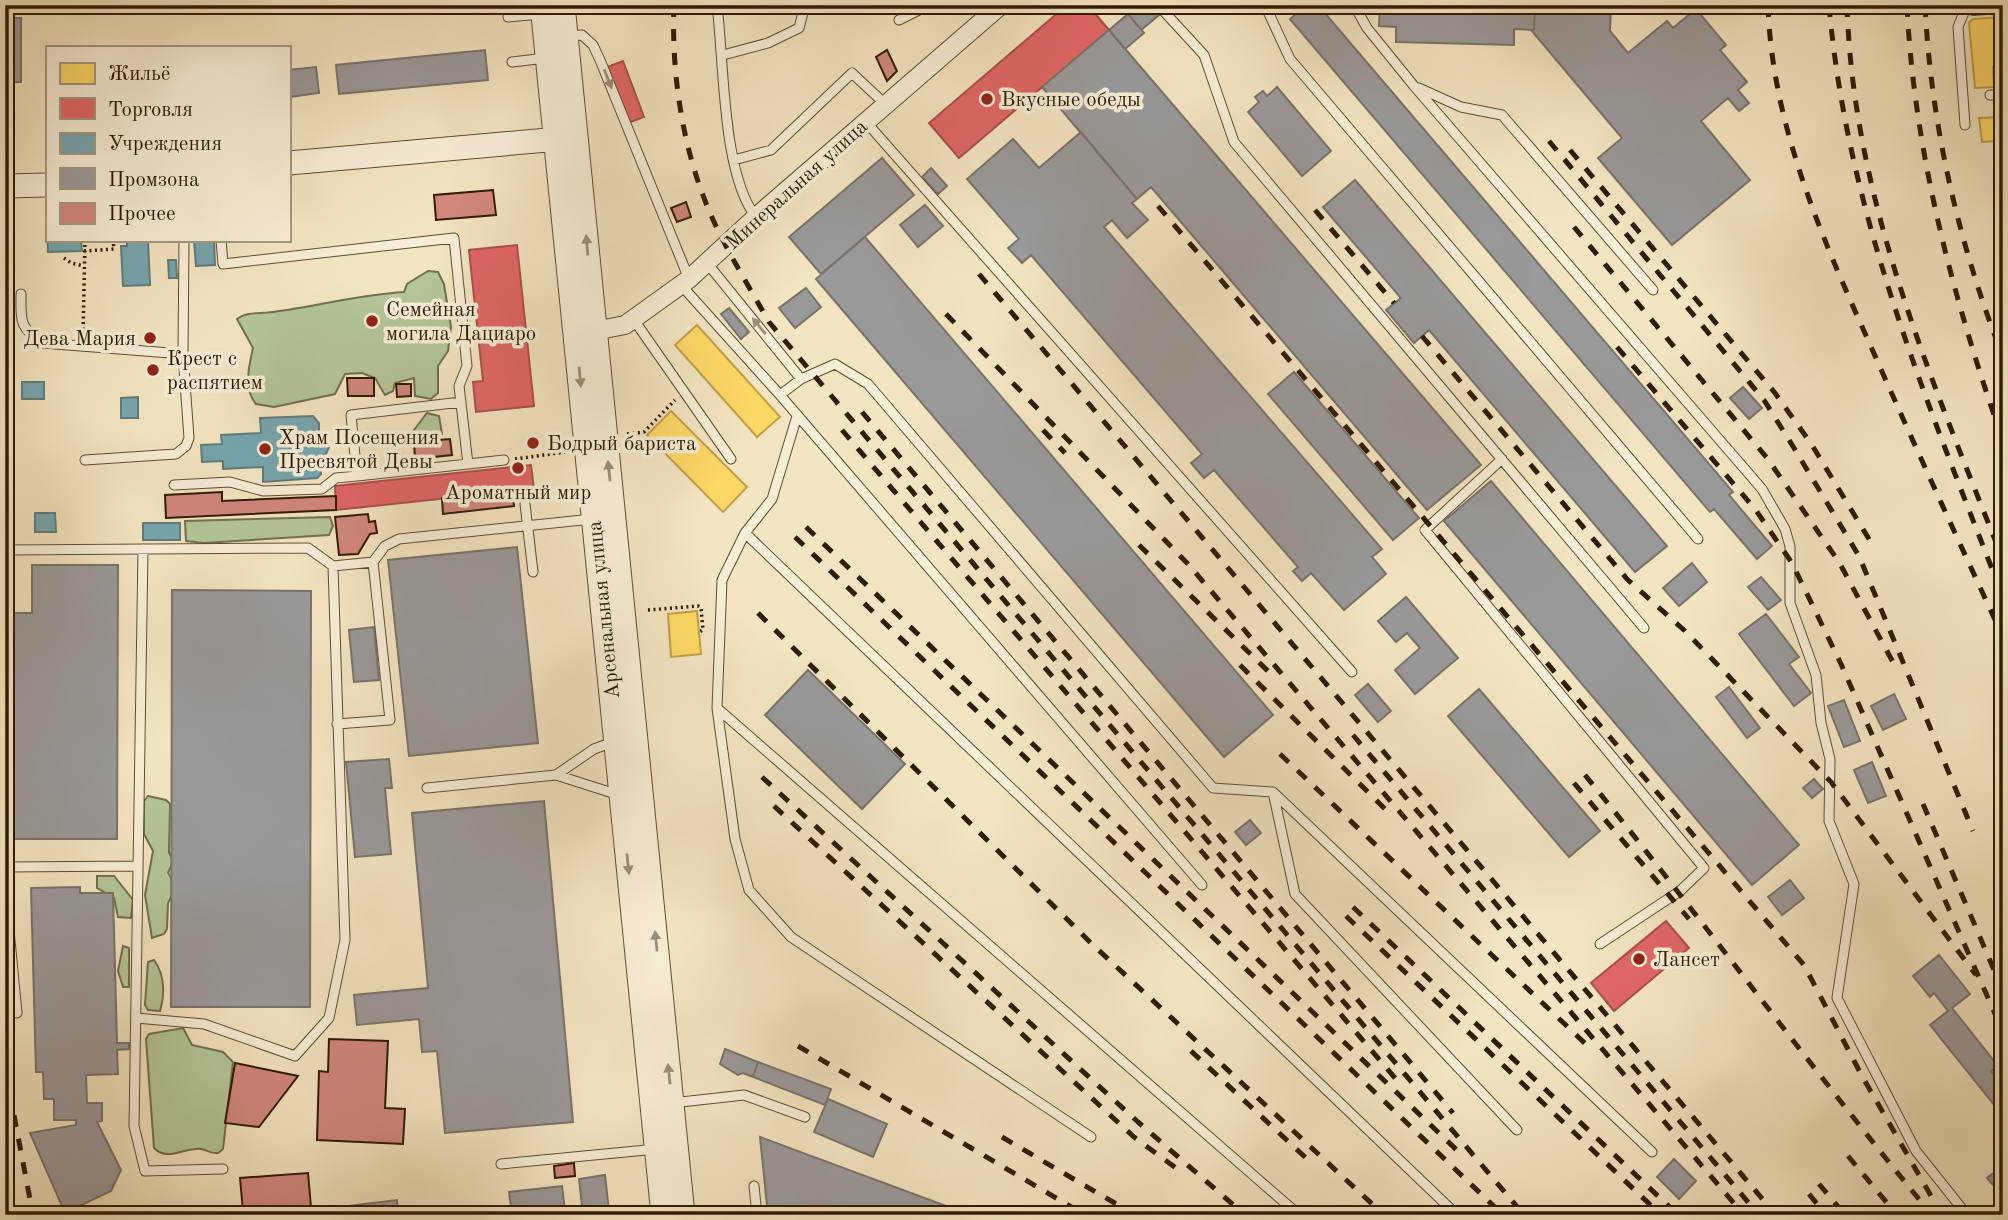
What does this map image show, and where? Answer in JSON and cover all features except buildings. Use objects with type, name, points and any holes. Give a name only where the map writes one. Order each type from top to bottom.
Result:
[{"type":"street","name":"Минеральная улица","points":[[585,332],[634,320],[685,282],[1001,5]]},
{"type":"street","name":"Арсенальная улица","points":[[553,9],[566,36],[566,138],[603,518],[666,1148],[683,1215]]},
{"type":"street","name":"Арсенальная улица","points":[[553,9],[548,58],[566,138]]},
{"type":"street","points":[[290,163],[566,138]]},
{"type":"street","points":[[5,186],[46,185]]},
{"type":"street","name":"Арсенальная улица","points":[[631,795],[672,1103],[666,1148],[663,1215]]},
{"type":"lane","points":[[717,5],[734,160],[743,198],[756,217]]},
{"type":"lane","points":[[723,55],[768,43],[799,28],[805,5]]},
{"type":"lane","points":[[899,20],[929,5]]},
{"type":"lane","points":[[1158,5],[1204,55],[1234,142],[1644,628]]},
{"type":"lane","points":[[1265,5],[1290,59],[1698,539]]},
{"type":"lane","points":[[1354,5],[1367,28],[1414,86],[1762,489],[1785,529],[1792,563],[1790,603],[1816,675],[1821,723],[1830,759],[1829,821],[1854,884],[1837,998],[1916,1150],[1967,1215]]},
{"type":"lane","points":[[1965,125],[1958,27],[1965,10],[1980,6]]},
{"type":"lane","points":[[508,17],[553,9]]},
{"type":"lane","points":[[566,36],[582,35],[593,45],[685,282],[797,416],[1202,885]]},
{"type":"lane","points":[[512,62],[548,58]]},
{"type":"lane","points":[[734,160],[771,150],[852,73],[886,105]]},
{"type":"lane","points":[[1414,86],[1461,107],[1502,115],[1653,290]]},
{"type":"lane","points":[[1990,95],[2003,95]]},
{"type":"lane","points":[[866,122],[1352,672]]},
{"type":"lane","points":[[221,242],[223,264],[454,238],[467,366],[459,386],[468,464]]},
{"type":"lane","points":[[85,460],[176,454],[186,446],[189,438],[183,354],[184,242]]},
{"type":"lane","points":[[707,263],[801,379]]},
{"type":"lane","points":[[21,294],[20,322],[27,333],[42,343],[183,354]]},
{"type":"lane","points":[[634,320],[731,459]]},
{"type":"lane","points":[[780,395],[801,379],[835,364],[868,384],[1213,788],[1273,792],[1652,1152]]},
{"type":"lane","points":[[357,476],[351,415],[461,402]]},
{"type":"lane","points":[[797,416],[772,499],[746,533],[722,580],[717,708],[735,839],[748,890],[791,937],[1091,1137]]},
{"type":"lane","points":[[1502,459],[1425,530],[1704,868],[1680,891],[1600,944]]},
{"type":"lane","points":[[174,485],[230,482],[263,491],[323,489],[336,478],[504,460]]},
{"type":"lane","points":[[525,503],[533,572]]},
{"type":"lane","points":[[337,724],[390,720],[373,562],[385,546],[399,539],[603,518]]},
{"type":"lane","points":[[746,533],[1457,1215]]},
{"type":"lane","points":[[5,550],[309,548],[333,566],[373,562]]},
{"type":"lane","points":[[143,549],[134,1126],[145,1171],[223,1169]]},
{"type":"lane","points":[[135,1018],[204,1024],[295,1056],[329,1018],[345,940],[333,566]]},
{"type":"lane","points":[[717,708],[1298,1215]]},
{"type":"lane","points":[[556,775],[593,749],[626,740]]},
{"type":"lane","points":[[427,788],[556,775],[631,795]]},
{"type":"lane","points":[[1273,792],[1295,894],[1517,1130]]},
{"type":"lane","points":[[5,867],[138,866]]},
{"type":"lane","points":[[5,888],[17,1013]]},
{"type":"lane","points":[[672,1103],[744,1095],[805,1117]]},
{"type":"lane","points":[[501,1164],[666,1148]]},
{"type":"lane","points":[[754,1186],[757,1215]]},
{"type":"path","points":[[83,348],[85,242]]},
{"type":"path","points":[[84,251],[114,249],[113,242]]},
{"type":"path","points":[[64,258],[84,266]]},
{"type":"path","points":[[627,434],[644,432],[685,390]]},
{"type":"path","points":[[504,460],[565,452]]},
{"type":"path","points":[[648,610],[698,606],[701,608],[703,630],[698,632]]},
{"type":"green space","points":[[428,271],[438,272],[444,284],[451,327],[448,351],[438,366],[438,393],[431,399],[415,396],[414,378],[395,383],[393,391],[385,395],[375,378],[362,373],[345,374],[335,394],[274,407],[256,404],[248,384],[253,348],[237,319],[249,314],[404,292],[407,284]]},
{"type":"green space","points":[[427,413],[439,416],[442,434],[411,440],[411,434]]},
{"type":"green space","points":[[330,517],[333,526],[329,535],[204,543],[186,541],[185,521]]},
{"type":"green space","points":[[148,796],[166,800],[170,804],[169,852],[173,862],[168,873],[177,887],[168,903],[167,929],[164,934],[152,938],[145,895],[153,851],[144,834],[144,801]]},
{"type":"green space","points":[[97,876],[114,876],[133,900],[131,918],[118,917],[114,898],[97,888]]},
{"type":"green space","points":[[123,946],[129,948],[129,987],[123,987],[118,971]]},
{"type":"green space","points":[[154,960],[163,984],[160,1011],[148,1010],[145,1005],[148,962]]},
{"type":"green space","points":[[183,1028],[192,1045],[223,1052],[233,1062],[223,1149],[218,1153],[195,1149],[165,1154],[154,1148],[146,1039],[149,1034]]},
{"type":"railway","points":[[674,5],[677,89],[695,172],[721,237],[769,322],[1524,1215]]},
{"type":"railway","points":[[1768,5],[1780,97],[1791,142],[1821,230],[1891,393],[2003,637]]},
{"type":"railway","points":[[1829,5],[1839,83],[1853,159],[1872,233],[1920,380],[2003,597]]},
{"type":"railway","points":[[1847,5],[1853,78],[1864,149],[1880,219],[1924,357],[2003,560]]},
{"type":"railway","points":[[1907,5],[1918,116],[1939,226],[1968,335],[2003,441]]},
{"type":"railway","points":[[1925,5],[1934,95],[1950,184],[1973,272],[2003,357]]},
{"type":"railway","points":[[1549,141],[1764,400],[1794,448],[1859,556],[1973,831]]},
{"type":"railway","points":[[1570,150],[1775,393],[1812,445],[1875,549]]},
{"type":"railway","points":[[1158,206],[1804,965],[1862,1076],[1942,1215]]},
{"type":"railway","points":[[1315,210],[1394,303]]},
{"type":"railway","points":[[1574,227],[1767,458],[1839,562],[1895,666]]},
{"type":"railway","points":[[979,274],[1776,1215]]},
{"type":"railway","points":[[946,314],[1188,564],[1744,1215]]},
{"type":"railway","points":[[1422,336],[1627,579],[1685,631],[1831,782],[1976,975]]},
{"type":"railway","points":[[1617,347],[1755,509],[1792,563],[1841,664],[2003,1032]]},
{"type":"railway","points":[[862,412],[1453,1113]]},
{"type":"railway","points":[[842,430],[1401,1085]]},
{"type":"railway","points":[[1043,430],[1065,453]]},
{"type":"railway","points":[[806,527],[1463,1156]]},
{"type":"railway","points":[[795,537],[1503,1215]]},
{"type":"railway","points":[[1139,545],[1274,677]]},
{"type":"railway","points":[[758,613],[1093,945],[1384,1215]]},
{"type":"railway","points":[[1240,665],[1389,813]]},
{"type":"railway","points":[[1353,735],[1759,1215]]},
{"type":"railway","points":[[1280,754],[1592,1050]]},
{"type":"railway","points":[[1585,775],[1932,1215]]},
{"type":"railway","points":[[762,777],[1138,1122],[1245,1215]]},
{"type":"railway","points":[[1574,783],[1689,919]]},
{"type":"railway","points":[[1923,804],[2003,991]]},
{"type":"railway","points":[[774,806],[1134,1137],[1180,1171]]},
{"type":"railway","points":[[1353,907],[1678,1215]]},
{"type":"railway","points":[[1346,916],[1661,1215]]},
{"type":"railway","points":[[798,1046],[1085,1215]]},
{"type":"railway","points":[[1191,1051],[1306,1158]]},
{"type":"railway","points":[[5,1068],[33,1215]]},
{"type":"railway","points":[[1002,1137],[1135,1215]]},
{"type":"railway","points":[[1848,1156],[1897,1215]]},
{"type":"railway","points":[[1819,1184],[1845,1215]]},
{"type":"railway","points":[[1809,1194],[1826,1215]]},
{"type":"place","name":"Вкусные обеды","points":[[987,99]]},
{"type":"place","name":"Семейная могила Дациаро","points":[[372,321]]},
{"type":"place","name":"Дева Мария","points":[[150,338]]},
{"type":"place","name":"Крест с распятием","points":[[153,370]]},
{"type":"place","name":"Бодрый бариста","points":[[533,443]]},
{"type":"place","name":"Храм Посещения Пресвятой Девы","points":[[265,449]]},
{"type":"place","name":"Ароматный мир","points":[[518,468]]},
{"type":"place","name":"Лансет","points":[[1639,959]]}]
